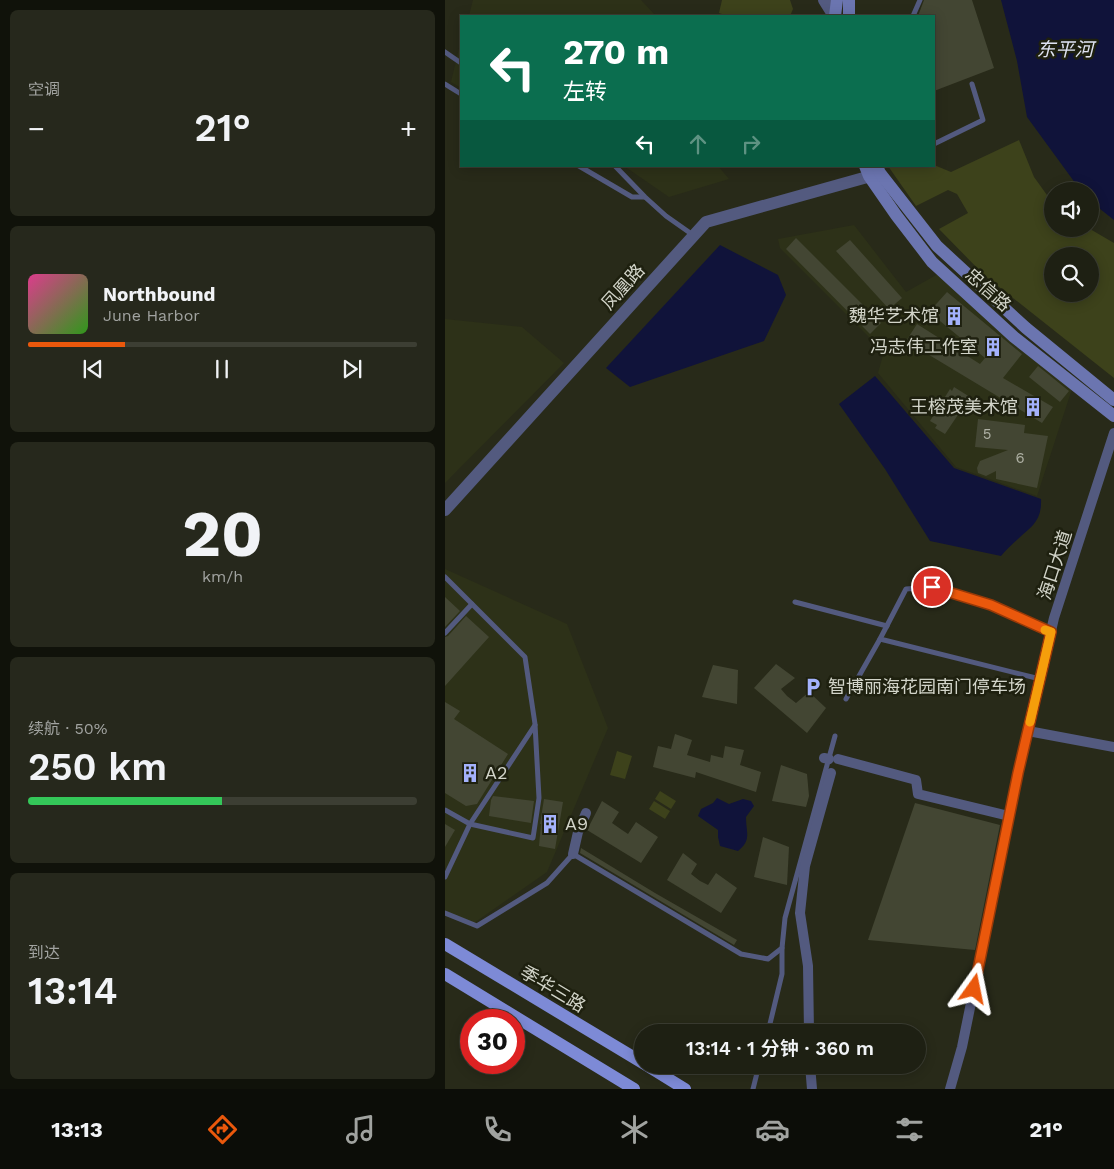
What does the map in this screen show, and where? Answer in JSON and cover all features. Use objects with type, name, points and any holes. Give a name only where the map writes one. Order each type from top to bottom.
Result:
[{"type":"main road","points":[[835,15],[837,0]]},
{"type":"main road","points":[[849,0],[849,15]]},
{"type":"main road","name":"忠信路","points":[[873,171],[896,216],[932,262],[1014,337],[1114,416]]},
{"type":"main road","name":"忠信路","points":[[873,171],[937,246],[1026,328],[1114,400]]},
{"type":"main road","name":"季华三路","points":[[445,944],[634,1058]]},
{"type":"main road","points":[[445,974],[634,1089]]},
{"type":"main road","points":[[661,1074],[685,1089]]},
{"type":"street","points":[[823,0],[834,15]]},
{"type":"street","name":"凤凰路","points":[[445,510],[706,222],[873,171]]},
{"type":"street","name":"海口大道","points":[[950,1089],[962,1047],[1009,816],[1051,632],[1114,433]]},
{"type":"street","points":[[1028,731],[1114,747]]},
{"type":"street","points":[[830,758],[916,780],[918,794],[1009,816]]},
{"type":"street","points":[[809,1024],[808,966],[800,913],[805,866],[831,773]]},
{"type":"street","points":[[573,854],[578,832],[586,813]]},
{"type":"street","points":[[811,1074],[812,1089]]},
{"type":"lane","points":[[913,15],[920,0]]},
{"type":"lane","points":[[445,52],[460,62]]},
{"type":"lane","points":[[445,84],[460,93]]},
{"type":"lane","points":[[935,144],[983,120],[971,84]]},
{"type":"lane","points":[[581,167],[631,197],[645,197]]},
{"type":"lane","points":[[616,167],[666,216],[694,235]]},
{"type":"lane","points":[[445,577],[525,657],[535,724],[539,798],[533,838],[469,824],[445,810]]},
{"type":"lane","points":[[846,699],[906,589],[932,587],[991,605],[1051,632]]},
{"type":"lane","points":[[795,602],[887,626]]},
{"type":"lane","points":[[445,634],[472,604]]},
{"type":"lane","points":[[880,639],[1040,679]]},
{"type":"lane","points":[[445,877],[469,824],[535,724]]},
{"type":"lane","points":[[770,1024],[782,974],[785,918],[835,736]]},
{"type":"lane","points":[[445,913],[477,926],[547,883],[573,854],[741,954],[768,959],[782,948]]},
{"type":"lane","points":[[753,1089],[757,1074]]},
{"type":"shaded area","points":[[473,0],[641,0],[655,15],[469,15]]},
{"type":"shaded area","points":[[722,0],[790,0],[793,9],[790,15],[725,15],[719,13]]},
{"type":"shaded area","points":[[460,44],[460,87],[451,82]]},
{"type":"shaded area","points":[[1019,140],[1034,177],[1044,191],[1044,237],[1099,237],[1099,234],[1114,243],[1114,378],[984,275],[939,229],[968,213],[957,194],[948,190],[916,206],[889,167],[935,167],[935,165],[951,172]]},
{"type":"shaded area","points":[[625,167],[719,167],[729,179],[669,197]]},
{"type":"shaded area","points":[[854,225],[906,292],[938,274],[1072,389],[1037,496],[956,467],[878,373],[884,352],[780,248],[778,239]]},
{"type":"shaded area","points":[[445,319],[522,327],[564,363],[445,483]]},
{"type":"shaded area","points":[[445,569],[567,624],[608,728],[547,872],[474,923],[445,911]]},
{"type":"shaded area","points":[[617,751],[632,756],[625,779],[610,775]]},
{"type":"shaded area","points":[[660,791],[676,801],[671,809],[655,799]]},
{"type":"shaded area","points":[[654,801],[670,811],[665,819],[649,809]]},
{"type":"water","name":"东平河","points":[[1001,0],[1114,0],[1114,220],[1099,208],[1099,182],[1074,182],[1027,117],[1017,61]]},
{"type":"water","points":[[720,245],[778,275],[786,295],[764,341],[630,387],[606,368]]},
{"type":"water","points":[[875,376],[954,468],[1041,499],[1038,518],[1001,556],[930,541],[885,469],[839,404]]},
{"type":"water","points":[[717,798],[729,804],[743,799],[751,801],[754,806],[746,817],[747,840],[738,851],[720,846],[718,830],[698,816],[701,809],[713,803]]},
{"type":"building","points":[[924,0],[972,0],[994,68],[935,91],[935,15],[918,15]]},
{"type":"building","points":[[796,238],[881,323],[870,334],[786,249]]},
{"type":"building","points":[[850,240],[902,298],[889,309],[836,251]]},
{"type":"building","points":[[947,292],[1022,354],[1003,378],[1053,407],[1042,423],[906,341],[917,324],[980,364],[985,358],[929,312]]},
{"type":"building","points":[[1038,366],[1069,391],[1060,402],[1029,377]]},
{"type":"building","points":[[954,387],[970,397],[945,434],[935,428],[937,425],[930,421],[950,389],[952,391]]},
{"type":"building","points":[[978,419],[1025,425],[1024,433],[1048,436],[1037,488],[996,479],[996,471],[986,476],[978,473],[977,468],[980,461],[1008,450],[975,447]]},
{"type":"building","points":[[445,597],[460,611],[445,627]]},
{"type":"building","points":[[466,616],[489,637],[445,686],[445,637]]},
{"type":"building","points":[[776,664],[795,678],[781,689],[787,696],[796,703],[809,692],[826,708],[807,733],[754,688]]},
{"type":"building","points":[[713,665],[738,670],[737,704],[702,697]]},
{"type":"building","name":"A2","points":[[445,702],[460,711],[454,719],[508,754],[477,804],[466,806],[445,793]]},
{"type":"building","points":[[675,734],[692,740],[687,755],[710,762],[711,755],[723,758],[725,746],[744,750],[740,765],[761,772],[756,792],[696,772],[695,778],[653,767],[658,746],[671,749]]},
{"type":"building","points":[[781,765],[807,774],[809,796],[806,807],[772,801]]},
{"type":"building","points":[[493,796],[534,801],[531,823],[489,816]]},
{"type":"building","name":"A9","points":[[544,799],[563,802],[555,849],[539,846]]},
{"type":"building","points":[[602,801],[619,812],[612,823],[628,834],[636,822],[658,837],[641,863],[587,830]]},
{"type":"building","points":[[915,803],[1000,825],[975,950],[868,940]]},
{"type":"building","points":[[445,824],[455,830],[445,847]]},
{"type":"building","points":[[763,837],[789,847],[787,885],[754,877]]},
{"type":"building","points":[[581,848],[737,940],[734,945],[580,853]]},
{"type":"building","points":[[683,853],[697,864],[691,874],[700,881],[708,885],[716,873],[737,888],[721,913],[667,880]]},
{"type":"slow traffic","points":[[1030,722],[1051,632],[1045,630]]},
{"type":"place","name":"魏华艺术馆","points":[[954,316]]},
{"type":"place","name":"冯志伟工作室","points":[[993,347]]},
{"type":"place","name":"王榕茂美术馆","points":[[1033,407]]},
{"type":"place","name":"智博丽海花园南门停车场","points":[[813,687]]},
{"type":"place","name":"A2","points":[[470,773]]},
{"type":"place","name":"A9","points":[[550,824]]},
{"type":"route","points":[[932,587],[991,605],[1051,632],[1018,773],[974,989]]}]
